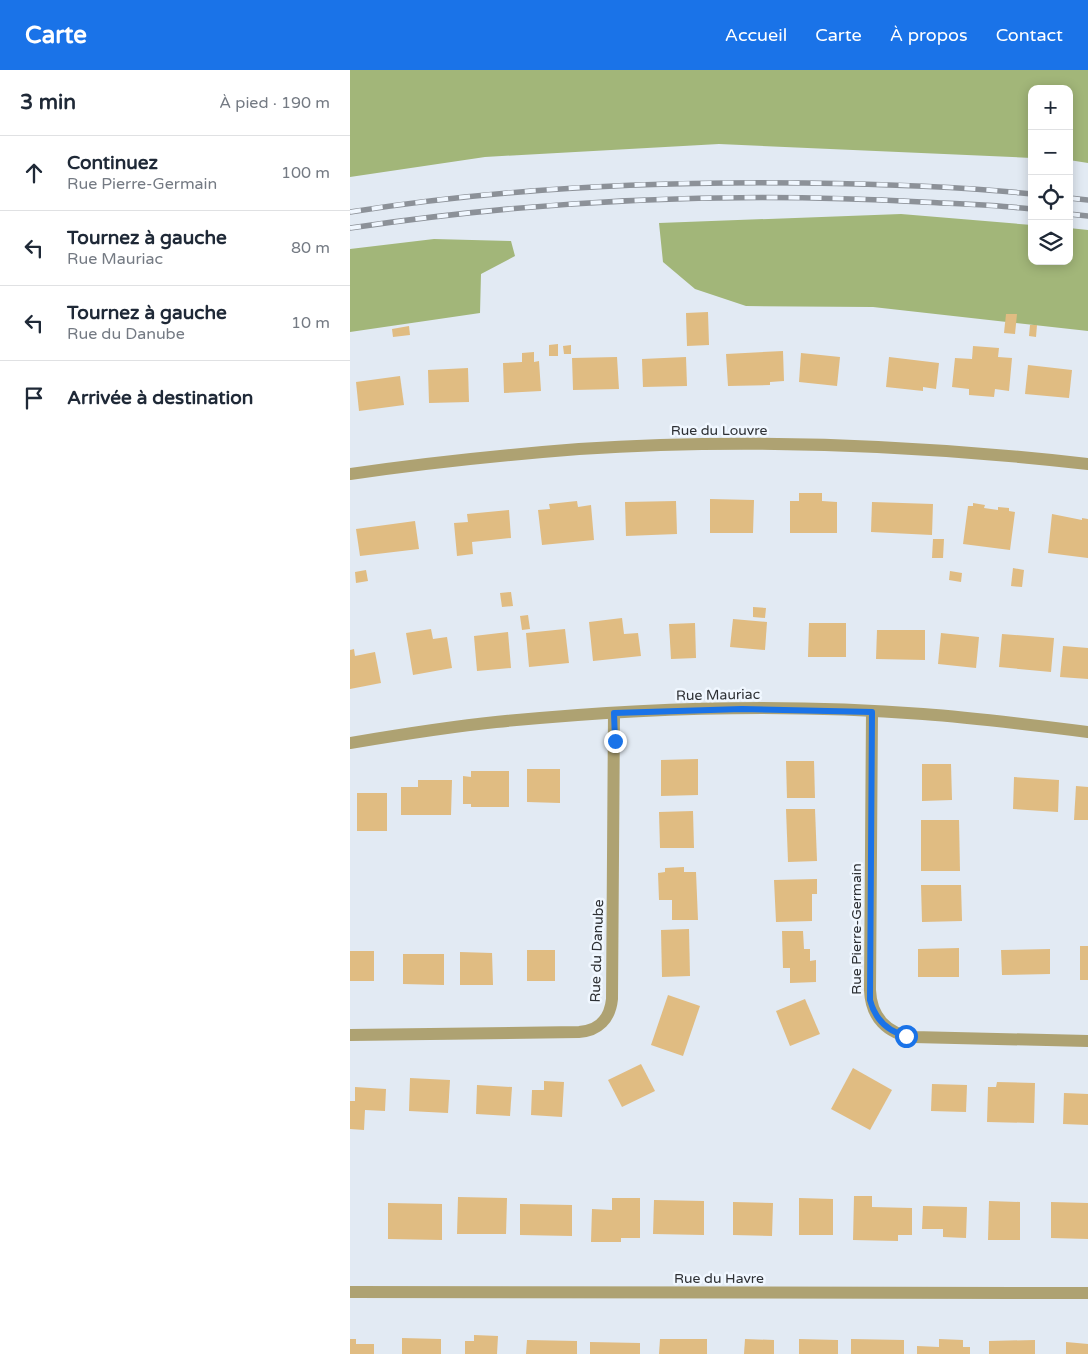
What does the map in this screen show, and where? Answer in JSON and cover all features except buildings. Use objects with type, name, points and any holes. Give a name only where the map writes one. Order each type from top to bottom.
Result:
[{"type":"street","name":"Rue du Louvre","points":[[350,474],[456,460],[580,449],[740,444],[897,448],[991,454],[1088,464]]},
{"type":"street","name":"Rue Mauriac","points":[[350,742],[494,722],[614,713],[742,709],[811,709],[931,715],[1088,732]]},
{"type":"street","name":"Rue Pierre-Germain","points":[[872,712],[870,1000],[876,1014],[885,1026],[898,1034],[906,1036],[1088,1041]]},
{"type":"street","name":"Rue du Danube","points":[[350,1035],[578,1032],[591,1030],[602,1023],[606,1018],[612,1000],[614,713]]},
{"type":"street","name":"Rue du Havre","points":[[350,1292],[1088,1293]]},
{"type":"green space","points":[[350,70],[1088,70],[1088,163],[1073,161],[1073,85],[1028,85],[1028,158],[719,144],[485,157],[350,177]]},
{"type":"green space","points":[[901,214],[1028,225],[1028,265],[1073,265],[1073,228],[1088,230],[1088,331],[873,307],[746,306],[695,289],[663,262],[659,223]]},
{"type":"green space","points":[[434,239],[511,241],[515,256],[481,274],[480,313],[350,332],[350,249]]},
{"type":"railway","points":[[350,212],[463,197],[520,192],[691,183],[890,185],[1028,194]]},
{"type":"railway","points":[[350,228],[492,211],[636,200],[779,197],[1028,209]]},
{"type":"railway","points":[[1073,198],[1088,200]]},
{"type":"railway","points":[[1073,214],[1088,216]]},
{"type":"route","points":[[615,741],[614,713],[742,709],[872,712],[870,1000],[872,1008],[885,1026],[898,1034],[906,1036]]}]
